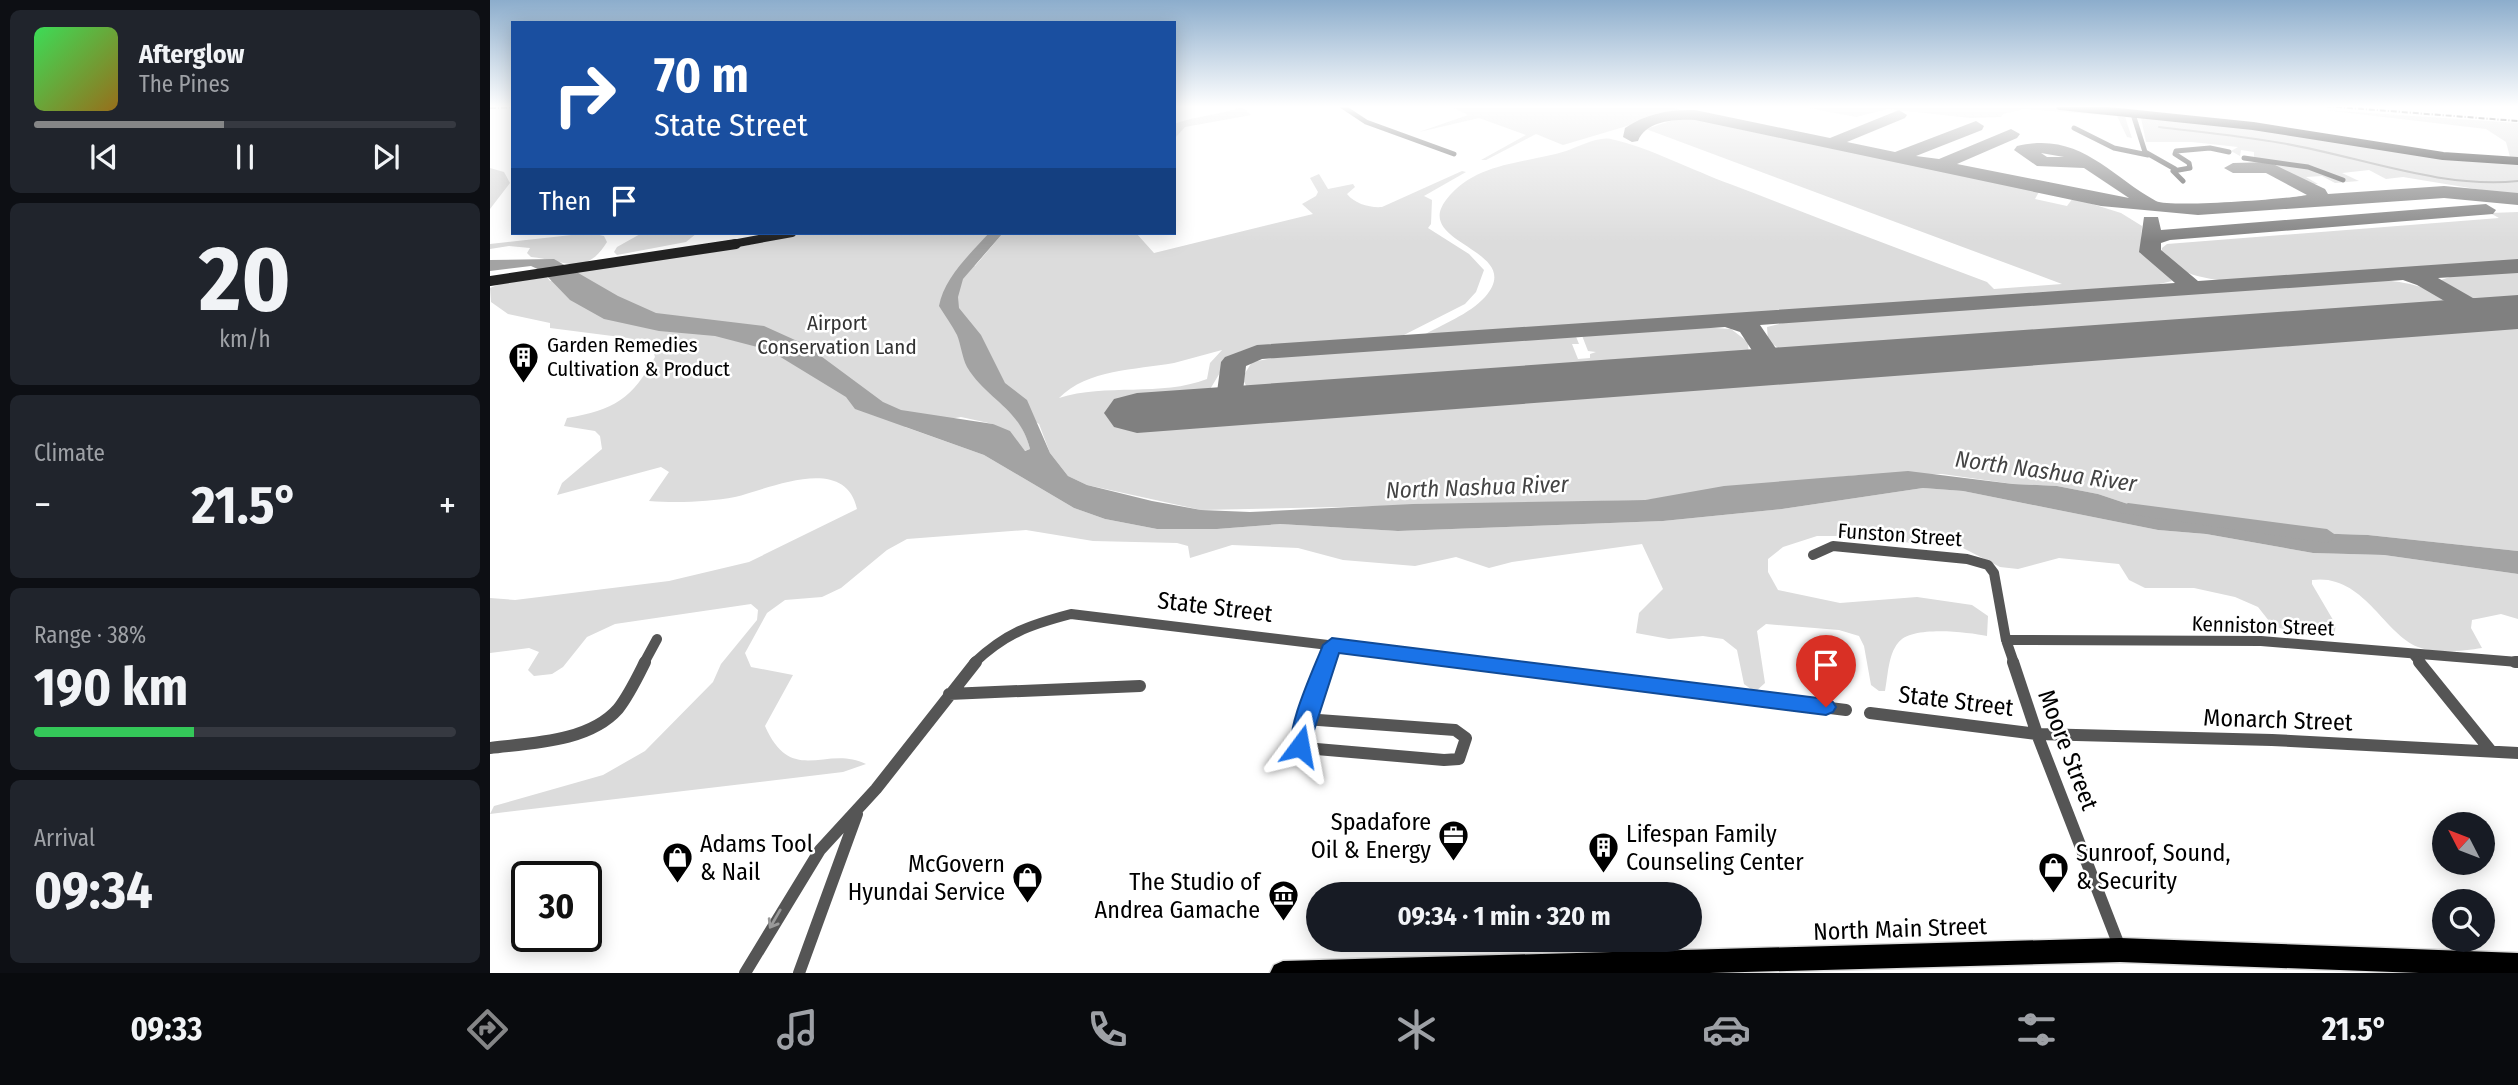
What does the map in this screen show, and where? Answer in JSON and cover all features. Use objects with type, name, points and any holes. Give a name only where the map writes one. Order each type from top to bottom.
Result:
[{"type":"highway","name":"North Main Street","points":[[1283,973],[1551,969],[2120,950],[2518,965]]},
{"type":"main road","points":[[2415,151],[2518,161]]},
{"type":"main road","points":[[490,281],[717,248],[782,235]]},
{"type":"street","points":[[1447,151],[1454,154]]},
{"type":"street","points":[[2131,151],[2148,155],[2175,169],[2190,168],[2175,154],[2177,151]]},
{"type":"street","points":[[2145,151],[2148,155]]},
{"type":"street","points":[[2244,158],[2308,167],[2343,180]]},
{"type":"street","points":[[2175,169],[2173,173],[2183,181]]},
{"type":"street","name":"Funston Street","points":[[1814,555],[1833,546],[1967,559],[1985,564]]},
{"type":"street","name":"Moore Street","points":[[1985,564],[1994,573],[2006,640],[2037,734],[2120,950]]},
{"type":"street","name":"State Street","points":[[745,973],[783,905],[820,850],[860,807],[968,668],[999,640],[1031,624],[1071,614],[1846,710]]},
{"type":"street","points":[[490,748],[582,732],[602,723],[617,709],[657,639]]},
{"type":"street","name":"Kenniston Street","points":[[2006,640],[2261,641],[2518,662]]},
{"type":"street","points":[[1305,719],[1455,730],[1466,738],[1460,759],[1454,761],[1305,748],[1298,741],[1305,719],[1332,645]]},
{"type":"street","points":[[2414,655],[2491,751]]},
{"type":"street","points":[[949,694],[1140,686]]},
{"type":"street","name":"State Street","points":[[1870,713],[2037,734]]},
{"type":"street","name":"Monarch Street","points":[[2037,734],[2272,740],[2518,754]]},
{"type":"street","points":[[799,973],[814,940],[840,857],[860,807]]},
{"type":"green space","points":[[1496,151],[1503,151],[1486,160],[1481,160]]},
{"type":"green space","points":[[1564,151],[1650,151],[1987,282],[1994,289],[2062,284],[1706,151],[1851,151],[2040,190],[2035,199],[2067,206],[2073,198],[2121,213],[2142,226],[2140,253],[2165,271],[2172,281],[2151,286],[1422,336],[1472,309],[1485,297],[1494,281],[1492,268],[1482,257],[1454,238],[1444,227],[1440,215],[1446,200],[1471,178],[1486,171]]},
{"type":"green space","points":[[2250,151],[2432,151],[2518,163],[2518,196],[2403,177],[2386,179],[2369,170],[2342,173],[2359,181],[2335,183],[2322,176],[2306,177],[2318,184],[2307,184],[2254,161],[2254,152]]},
{"type":"green space","points":[[2509,151],[2518,151],[2518,158],[2510,157]]},
{"type":"green space","points":[[490,168],[504,172],[510,183],[490,209]]},
{"type":"green space","name":"Airport Conservation Land","points":[[1462,171],[1466,172],[1424,196],[1432,200],[1431,224],[1428,228],[1469,254],[1484,270],[1476,292],[1465,304],[1396,339],[1241,351],[1227,361],[1206,396],[1137,402],[1133,425],[2518,322],[2518,551],[2368,535],[2276,532],[2226,526],[2196,518],[2164,516],[2098,494],[2057,486],[2013,484],[1942,474],[1857,475],[1645,500],[1201,510],[1087,485],[1068,476],[1050,453],[1039,424],[994,396],[1017,420],[1030,449],[1024,451],[993,424],[961,417],[905,427],[984,455],[1074,508],[1105,519],[1157,529],[1217,529],[1280,524],[1398,531],[1663,521],[1782,509],[1923,488],[1963,491],[2158,530],[2206,534],[2313,553],[2384,555],[2518,574],[2518,619],[2501,614],[2472,620],[2471,628],[2482,648],[2433,651],[2406,640],[2359,595],[2330,580],[2312,580],[2312,584],[2336,625],[2334,636],[2303,635],[2273,626],[2258,607],[2235,597],[2194,588],[2145,588],[2129,580],[2119,564],[2059,558],[2018,569],[2000,567],[1963,548],[1844,536],[1817,536],[1783,547],[1768,559],[1768,572],[1778,590],[1840,603],[1917,597],[1972,605],[1988,616],[1987,636],[1940,631],[1905,637],[1892,653],[1885,691],[1879,691],[1871,685],[1864,646],[1859,636],[1839,630],[1766,624],[1757,631],[1765,683],[1755,692],[1744,684],[1737,650],[1723,639],[1703,636],[1669,639],[1636,633],[1639,613],[1663,589],[1642,544],[1512,562],[1489,568],[1456,557],[1415,566],[1343,560],[1298,548],[1232,545],[1190,558],[1188,546],[1177,543],[1093,541],[1026,530],[907,539],[887,550],[841,588],[822,597],[785,600],[767,613],[745,653],[751,667],[793,675],[765,726],[775,744],[787,755],[798,760],[837,758],[866,764],[843,772],[490,814],[494,806],[603,775],[645,751],[713,682],[721,664],[757,620],[758,610],[751,604],[615,624],[587,637],[563,667],[552,674],[534,676],[528,670],[539,652],[529,648],[490,653],[490,598],[515,600],[669,581],[749,562],[857,509],[850,492],[838,482],[822,478],[785,483],[725,499],[692,502],[649,501],[669,472],[661,467],[557,495],[562,483],[602,449],[600,436],[595,431],[564,426],[567,418],[597,411],[629,393],[655,357],[652,347],[628,338],[550,328],[550,323],[508,314],[491,302],[490,288],[547,277],[550,281],[576,272],[719,251],[796,235],[987,235],[966,261],[975,266],[1001,235],[1138,235],[1154,253],[1313,214],[1302,204],[1316,196],[1318,192],[1310,178],[1319,174],[1328,189],[1353,184],[1355,187],[1347,194],[1363,205],[1382,207]],"holes":[[[1222,350],[1210,363],[1207,379],[1171,387],[1095,391],[1059,398],[1071,388],[1098,376],[1174,363]]]},
{"type":"green space","points":[[2518,212],[2518,262],[2231,281],[2193,275],[2176,267],[2161,254],[2162,248],[2167,244],[2499,218],[2490,213]]},
{"type":"green space","points":[[572,235],[599,235],[604,236],[607,242],[590,260],[573,264],[531,257],[527,253],[530,248],[509,246],[490,249],[490,244]]},
{"type":"green space","points":[[638,235],[695,235],[686,242],[617,255],[614,252],[617,247]]},
{"type":"green space","points":[[2518,269],[2518,301],[2477,299],[2459,292],[2441,280],[2459,274]]},
{"type":"green space","points":[[2379,280],[2418,286],[2453,306],[1787,354],[1768,341],[1767,327],[1794,320]]},
{"type":"green space","points":[[1699,327],[1731,329],[1748,342],[1749,357],[1250,393],[1242,378],[1252,362],[1284,356],[1575,334],[1579,344],[1572,344],[1578,359],[1590,358],[1590,354],[1596,352],[1588,351],[1581,333]]},
{"type":"shaded area","points":[[987,235],[1001,235],[963,279],[958,297],[959,308],[981,335],[1005,383],[1027,400],[1050,453],[1068,476],[1087,485],[1152,501],[1201,510],[1250,512],[1413,504],[1645,500],[1724,486],[1908,471],[2013,484],[2057,486],[2098,494],[2164,516],[2196,518],[2226,526],[2276,532],[2368,535],[2518,551],[2518,574],[2384,555],[2313,553],[2206,534],[2158,530],[1963,491],[1923,488],[1782,509],[1663,521],[1398,531],[1280,524],[1217,529],[1157,529],[1105,519],[1074,508],[984,455],[855,409],[846,397],[769,350],[715,336],[659,331],[604,319],[570,300],[542,271],[531,266],[490,271],[490,260],[554,259],[618,296],[656,313],[764,326],[806,345],[883,402],[901,410],[993,424],[1010,431],[1025,451],[1030,449],[1019,424],[967,367],[957,335],[939,306],[946,286]]},
{"type":"waterway","points":[[2320,151],[2429,176],[2488,182],[2518,181]]},
{"type":"waterway","name":"North Nashua River","points":[[2128,509],[2327,536]]},
{"type":"taxiway","points":[[1869,151],[2101,200],[2144,206],[2198,209],[2444,192],[2518,199]]},
{"type":"taxiway","points":[[1897,157],[1911,151]]},
{"type":"taxiway","points":[[1934,165],[1943,164],[1972,151]]},
{"type":"taxiway","points":[[2025,151],[2043,162],[2086,163]]},
{"type":"taxiway","points":[[2066,151],[2089,163],[2147,201]]},
{"type":"taxiway","points":[[2233,168],[2269,167],[2318,193],[2319,196],[2312,200]]},
{"type":"taxiway","points":[[2151,239],[2169,234],[2486,210]]},
{"type":"taxiway","points":[[2151,221],[2150,252],[2187,281],[2185,287],[2180,289]]},
{"type":"taxiway","points":[[1726,320],[2518,266]]},
{"type":"taxiway","points":[[2411,276],[2425,280],[2469,305],[2473,311],[2467,316]]},
{"type":"taxiway","points":[[2466,303],[2486,310],[2510,312]]},
{"type":"taxiway","points":[[1228,407],[1234,362],[1257,352],[1726,320]]},
{"type":"taxiway","points":[[1726,320],[1749,327],[1768,355]]},
{"type":"taxiway","points":[[1749,368],[1764,363],[1768,355]]},
{"type":"taxiway","points":[[1768,355],[1782,362],[1801,364]]},
{"type":"runway","points":[[1137,413],[2518,312]]},
{"type":"place","name":"Garden Remedies Cultivation & Product","points":[[524,384]]},
{"type":"place","name":"Spadafore Oil & Energy","points":[[1454,863]]},
{"type":"place","name":"Lifespan Family Counseling Center","points":[[1603,875]]},
{"type":"place","name":"Adams Tool & Nail","points":[[677,885]]},
{"type":"place","name":"Sunroof, Sound, & Security","points":[[2053,894]]},
{"type":"place","name":"McGovern Hyundai Service","points":[[1028,905]]},
{"type":"place","name":"The Studio of Andrea Gamache","points":[[1283,923]]},
{"type":"route","points":[[1300,746],[1298,741],[1332,645],[1826,707]]}]
